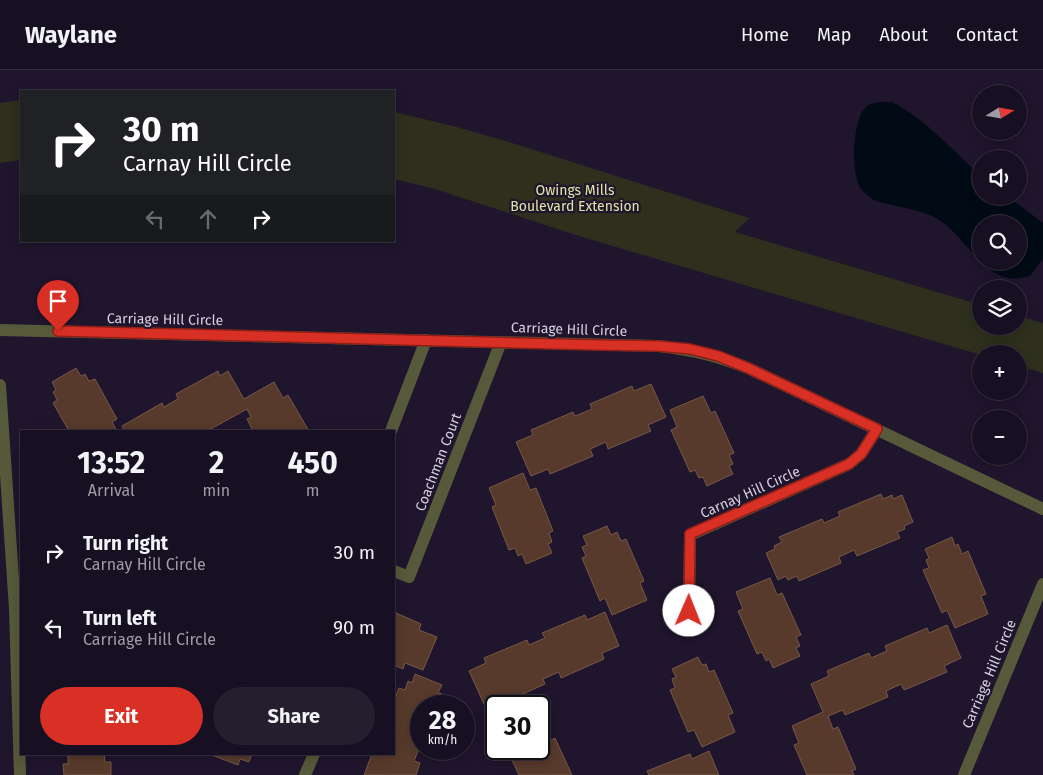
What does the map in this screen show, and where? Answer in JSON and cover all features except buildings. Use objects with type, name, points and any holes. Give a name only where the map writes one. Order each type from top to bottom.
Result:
[{"type":"street","name":"Carriage Hill Circle","points":[[0,330],[658,346],[690,349],[718,356],[748,368],[1043,509]]},
{"type":"street","points":[[391,430],[426,340]]},
{"type":"street","name":"Coachman Court","points":[[395,571],[410,577],[501,342]]},
{"type":"street","points":[[0,385],[18,609],[20,775]]},
{"type":"street","name":"Carnay Hill Circle","points":[[689,611],[690,534],[849,464],[861,454],[877,429]]},
{"type":"street","name":"Carriage Hill Circle","points":[[964,775],[1043,584]]},
{"type":"street","points":[[305,775],[314,755]]},
{"type":"green space","points":[[20,100],[20,160],[0,163],[0,103]]},
{"type":"green space","name":"Owings Mills Boulevard Extension","points":[[395,112],[509,142],[749,218],[735,232],[972,302],[972,335],[1027,335],[1027,318],[1043,323],[1043,373],[1027,368],[1027,345],[972,345],[972,352],[579,236],[435,189],[395,179]]},
{"type":"shaded area","points":[[879,102],[892,102],[905,109],[928,126],[972,167],[972,205],[1019,205],[1043,223],[1043,259],[1030,276],[1015,279],[990,270],[1027,270],[1027,215],[972,215],[972,252],[952,231],[937,219],[916,211],[876,201],[862,190],[858,183],[854,161],[855,135],[861,113],[869,105]]},
{"type":"route","points":[[58,331],[658,346],[690,349],[718,356],[748,368],[877,429],[861,454],[849,464],[690,534],[689,611]]}]
